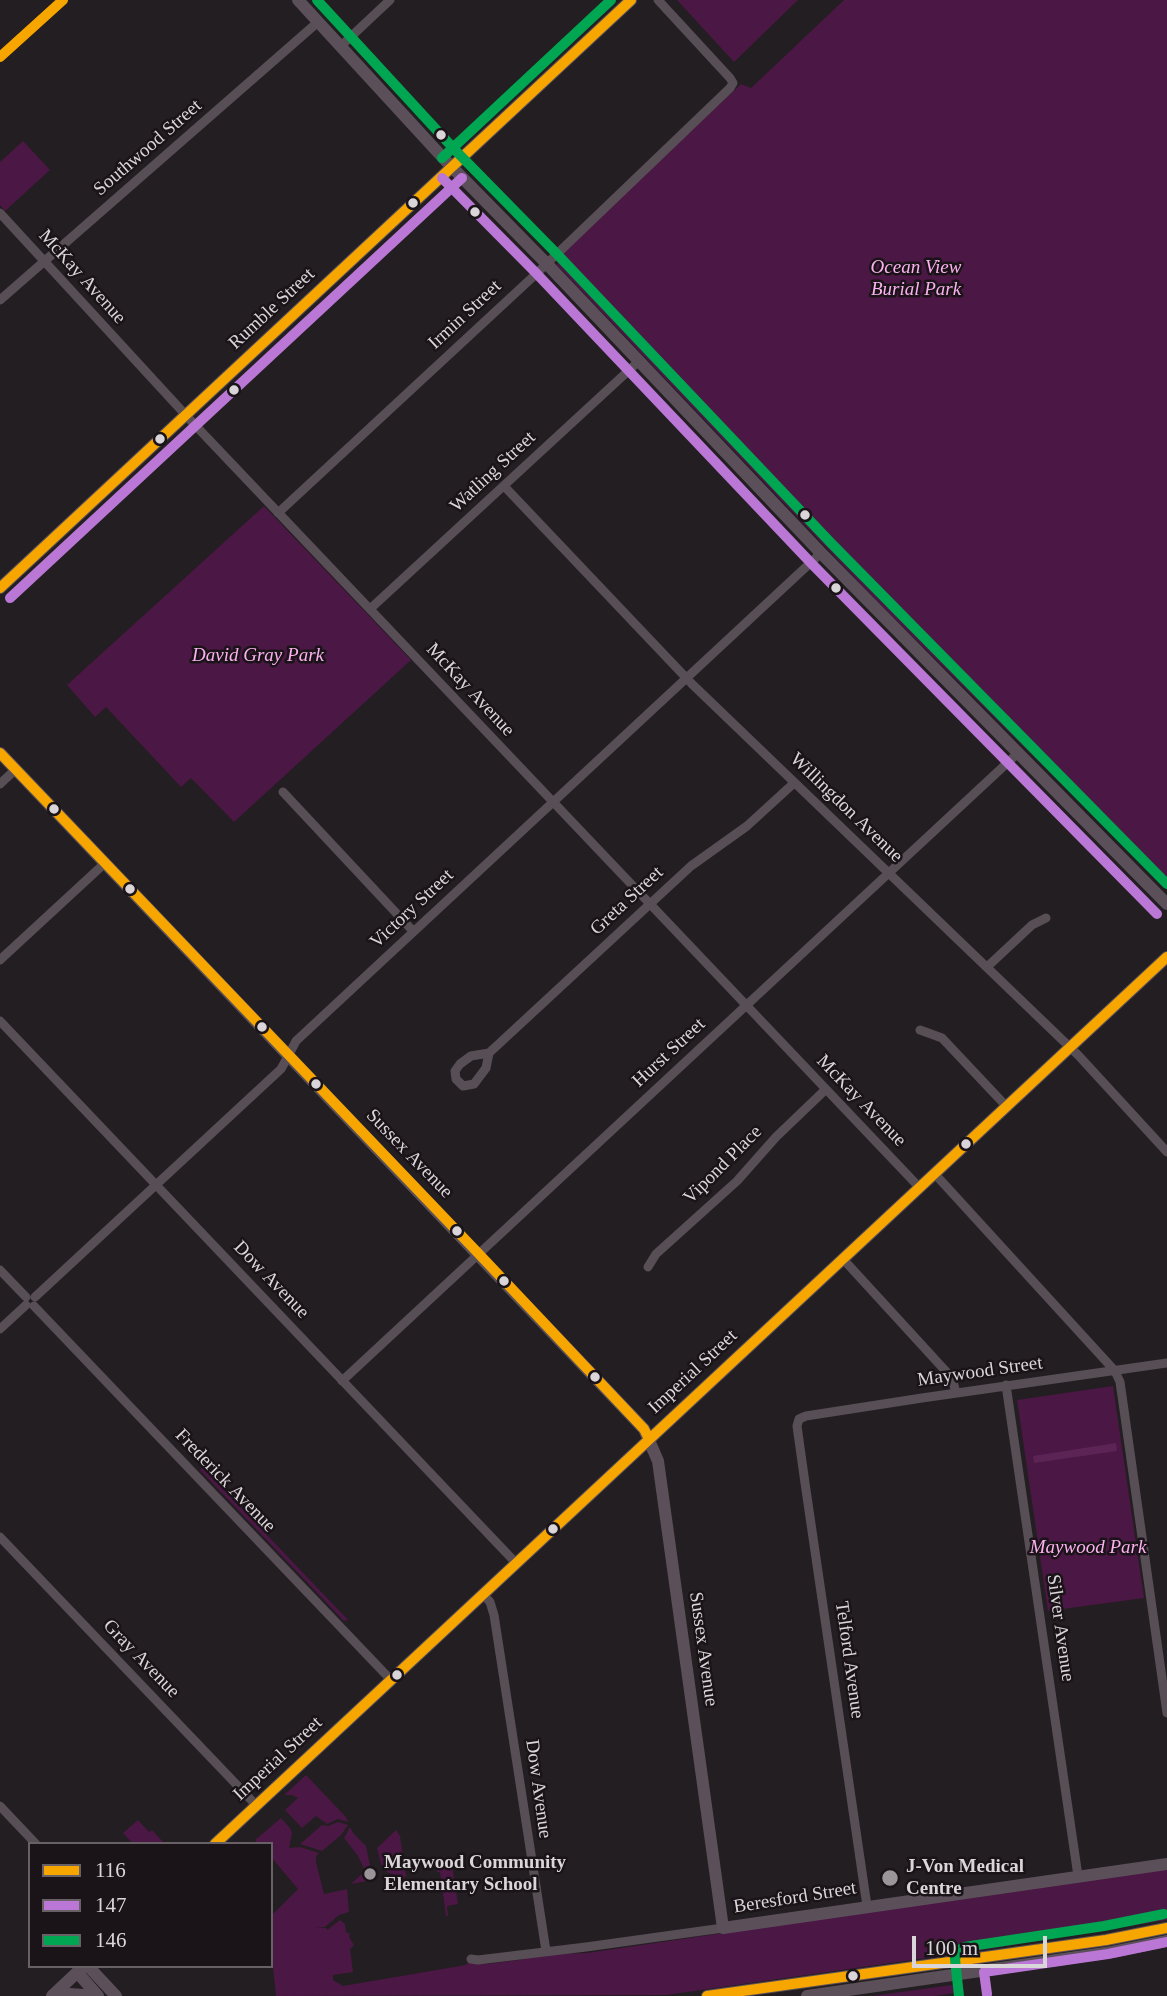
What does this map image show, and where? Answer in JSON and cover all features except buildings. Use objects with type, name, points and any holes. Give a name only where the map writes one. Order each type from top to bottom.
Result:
[{"type":"street","points":[[0,57],[63,0]]},
{"type":"street","points":[[298,0],[453,168],[821,553],[1167,904]]},
{"type":"street","points":[[341,46],[390,0]]},
{"type":"street","name":"Rumble Street","points":[[0,588],[631,0]]},
{"type":"street","name":"Irmin Street","points":[[278,513],[546,263],[733,83],[658,0]]},
{"type":"street","name":"Southwood Street","points":[[0,300],[318,22]]},
{"type":"street","name":"McKay Avenue","points":[[0,214],[278,513],[919,1187]]},
{"type":"street","name":"Watling Street","points":[[370,609],[639,361]]},
{"type":"street","name":"Willingdon Avenue","points":[[504,486],[685,677],[1070,1047],[1167,1152]]},
{"type":"street","name":"Victory Street","points":[[0,1329],[281,1069],[296,1041],[821,553]]},
{"type":"street","name":"Hurst Street","points":[[342,1381],[1019,752]]},
{"type":"street","name":"Sussex Avenue","points":[[0,753],[644,1429],[658,1461],[723,1928]]},
{"type":"street","points":[[0,784],[16,769]]},
{"type":"street","name":"Greta Street","points":[[489,1053],[649,904],[700,859],[760,816],[794,783]]},
{"type":"street","points":[[284,792],[413,931]]},
{"type":"street","points":[[0,960],[105,863]]},
{"type":"street","points":[[987,967],[1031,925],[1046,918]]},
{"type":"street","name":"Imperial Street","points":[[217,1842],[1167,957]]},
{"type":"street","name":"Dow Avenue","points":[[0,1021],[516,1563]]},
{"type":"street","points":[[920,1030],[942,1038],[1007,1107]]},
{"type":"street","name":"Vipond Place","points":[[648,1267],[656,1254],[737,1181],[776,1137],[825,1090]]},
{"type":"street","points":[[934,1173],[1115,1371],[1120,1382],[1167,1713]]},
{"type":"street","points":[[843,1259],[952,1377],[957,1393]]},
{"type":"street","name":"Frederick Avenue","points":[[0,1270],[391,1680]]},
{"type":"street","name":"Maywood Street","points":[[799,1419],[1006,1385],[1167,1363]]},
{"type":"street","name":"Silver Avenue","points":[[1006,1385],[1078,1876]]},
{"type":"street","name":"Telford Avenue","points":[[799,1419],[797,1426],[867,1906]]},
{"type":"street","name":"Gray Avenue","points":[[0,1537],[257,1805]]},
{"type":"street","name":"Dow Avenue","points":[[482,1594],[490,1602],[494,1615],[546,1951]]},
{"type":"street","points":[[0,1806],[34,1842]]},
{"type":"street","name":"Beresford Street","points":[[471,1959],[723,1928],[1167,1864]]},
{"type":"street","points":[[807,1996],[1074,1951],[1167,1928]]},
{"type":"street","points":[[707,1996],[1167,1941]]},
{"type":"street","points":[[54,1995],[83,1968]]},
{"type":"street","points":[[54,1995],[98,1996],[83,1968]]},
{"type":"street","points":[[83,1968],[116,1996]]},
{"type":"green space","points":[[677,0],[798,0],[734,62]]},
{"type":"green space","name":"Ocean View Burial Park","points":[[844,0],[1167,0],[1167,889],[877,601],[557,265],[562,252],[741,84],[751,88]]},
{"type":"green space","points":[[23,141],[50,170],[5,211],[0,205],[0,162]]},
{"type":"green space","name":"David Gray Park","points":[[264,506],[411,660],[234,822],[191,778],[181,787],[106,707],[95,717],[67,685]]},
{"type":"green space","name":"Maywood Park","points":[[1113,1386],[1144,1598],[1048,1611],[1017,1400]]},
{"type":"green space","points":[[202,1467],[348,1620],[344,1621],[200,1470]]},
{"type":"green space","points":[[306,1775],[348,1822],[338,1819],[327,1824],[316,1816],[302,1828],[285,1810],[298,1798],[284,1795]]},
{"type":"green space","points":[[281,1818],[292,1833],[289,1848],[300,1847],[319,1853],[316,1862],[324,1894],[347,1889],[349,1912],[339,1915],[325,1927],[316,1928],[327,1930],[340,1920],[350,1934],[354,1945],[350,1949],[353,1972],[333,1975],[333,1980],[343,1986],[466,1965],[469,1961],[488,1964],[525,1959],[532,1955],[587,1953],[1167,1868],[1167,1920],[982,1950],[666,1995],[276,1996],[273,1914],[298,1889],[273,1859],[273,1842],[255,1840]]},
{"type":"green space","points":[[138,1820],[163,1842],[131,1842],[123,1833]]},
{"type":"green space","points":[[338,1822],[348,1825],[341,1835],[322,1851],[300,1844],[322,1825]]},
{"type":"green space","points":[[350,1827],[366,1846],[373,1880],[351,1884],[365,1871],[358,1856],[344,1838]]},
{"type":"green space","points":[[396,1830],[400,1836],[406,1876],[403,1879],[387,1872],[381,1864],[377,1848]]},
{"type":"green space","points":[[435,1858],[441,1858],[444,1867],[452,1866],[458,1904],[447,1906],[448,1916],[446,1916],[440,1872],[437,1872]]},
{"type":"green space","points":[[959,1984],[958,1992],[935,1996],[872,1996]]},
{"type":"shaded area","points":[[1116,1443],[1117,1451],[1034,1463],[1033,1456]]},
{"type":"transit line","name":"116","points":[[0,57],[63,0]]},
{"type":"transit line","name":"146","points":[[317,0],[455,150],[831,543],[1167,884]]},
{"type":"transit line","name":"146","points":[[442,158],[611,0]]},
{"type":"transit line","name":"116","points":[[0,588],[631,0]]},
{"type":"transit line","name":"147","points":[[442,178],[536,273],[811,563],[1157,914]]},
{"type":"transit line","name":"147","points":[[10,598],[462,178]]},
{"type":"transit line","name":"116","points":[[0,753],[479,1254],[644,1429],[649,1439]]},
{"type":"transit line","name":"116","points":[[217,1842],[1167,957]]},
{"type":"transit line","name":"146","points":[[959,1996],[955,1959],[958,1951],[964,1947],[1164,1914]]},
{"type":"transit line","name":"116","points":[[707,1996],[1106,1940],[1167,1928]]},
{"type":"transit line","name":"147","points":[[987,1994],[984,1972],[1108,1954],[1167,1942]]},
{"type":"place","name":"Maywood Community Elementary School","points":[[370,1874]]},
{"type":"place","name":"J-Von Medical Centre","points":[[890,1878]]}]
